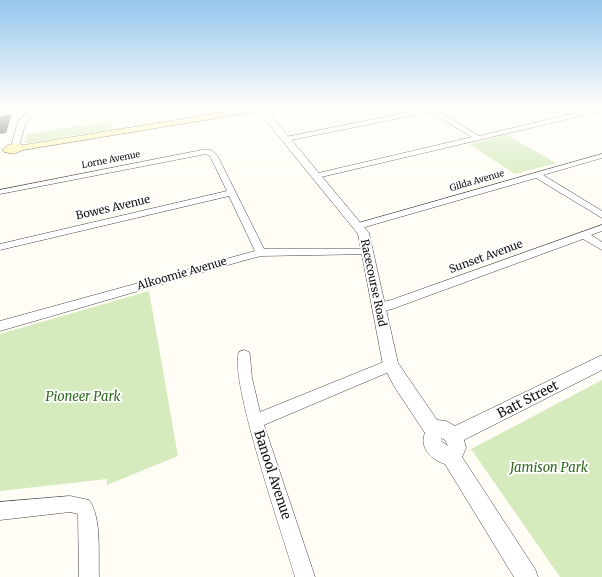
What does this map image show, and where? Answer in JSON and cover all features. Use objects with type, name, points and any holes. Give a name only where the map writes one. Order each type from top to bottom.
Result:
[{"type":"main road","points":[[10,148],[100,134]]},
{"type":"street","points":[[10,148],[16,134]]},
{"type":"street","name":"Racecourse Road","points":[[283,134],[358,226],[364,238],[368,252],[391,365],[434,431],[442,429],[446,430],[452,446]]},
{"type":"street","points":[[286,139],[312,134]]},
{"type":"street","points":[[471,134],[478,138]]},
{"type":"street","points":[[317,176],[495,134]]},
{"type":"street","name":"Lorne Avenue","points":[[0,192],[206,152],[213,155],[261,253]]},
{"type":"street","name":"Gilda Avenue","points":[[358,226],[602,156]]},
{"type":"street","points":[[537,175],[602,215]]},
{"type":"street","name":"Bowes Avenue","points":[[0,247],[231,193]]},
{"type":"street","name":"Sunset Avenue","points":[[378,307],[400,302],[602,228]]},
{"type":"street","points":[[584,235],[602,247]]},
{"type":"street","name":"Alkoomie Avenue","points":[[0,326],[242,256],[261,253],[368,252]]},
{"type":"street","points":[[244,356],[245,378],[255,422]]},
{"type":"street","name":"Batt Street","points":[[452,446],[602,362]]},
{"type":"street","name":"Banool Avenue","points":[[305,577],[255,422],[391,365]]},
{"type":"street","points":[[452,446],[527,577]]},
{"type":"street","points":[[0,511],[70,504],[83,506],[86,510],[88,521],[89,577]]},
{"type":"green space","points":[[27,134],[83,134],[29,143],[25,142]]},
{"type":"green space","points":[[507,135],[556,163],[515,174],[469,144]]},
{"type":"green space","name":"Pioneer Park","points":[[149,291],[178,456],[107,485],[107,479],[0,491],[0,334]]},
{"type":"green space","name":"Jamison Park","points":[[602,380],[602,577],[560,577],[471,449]]}]
